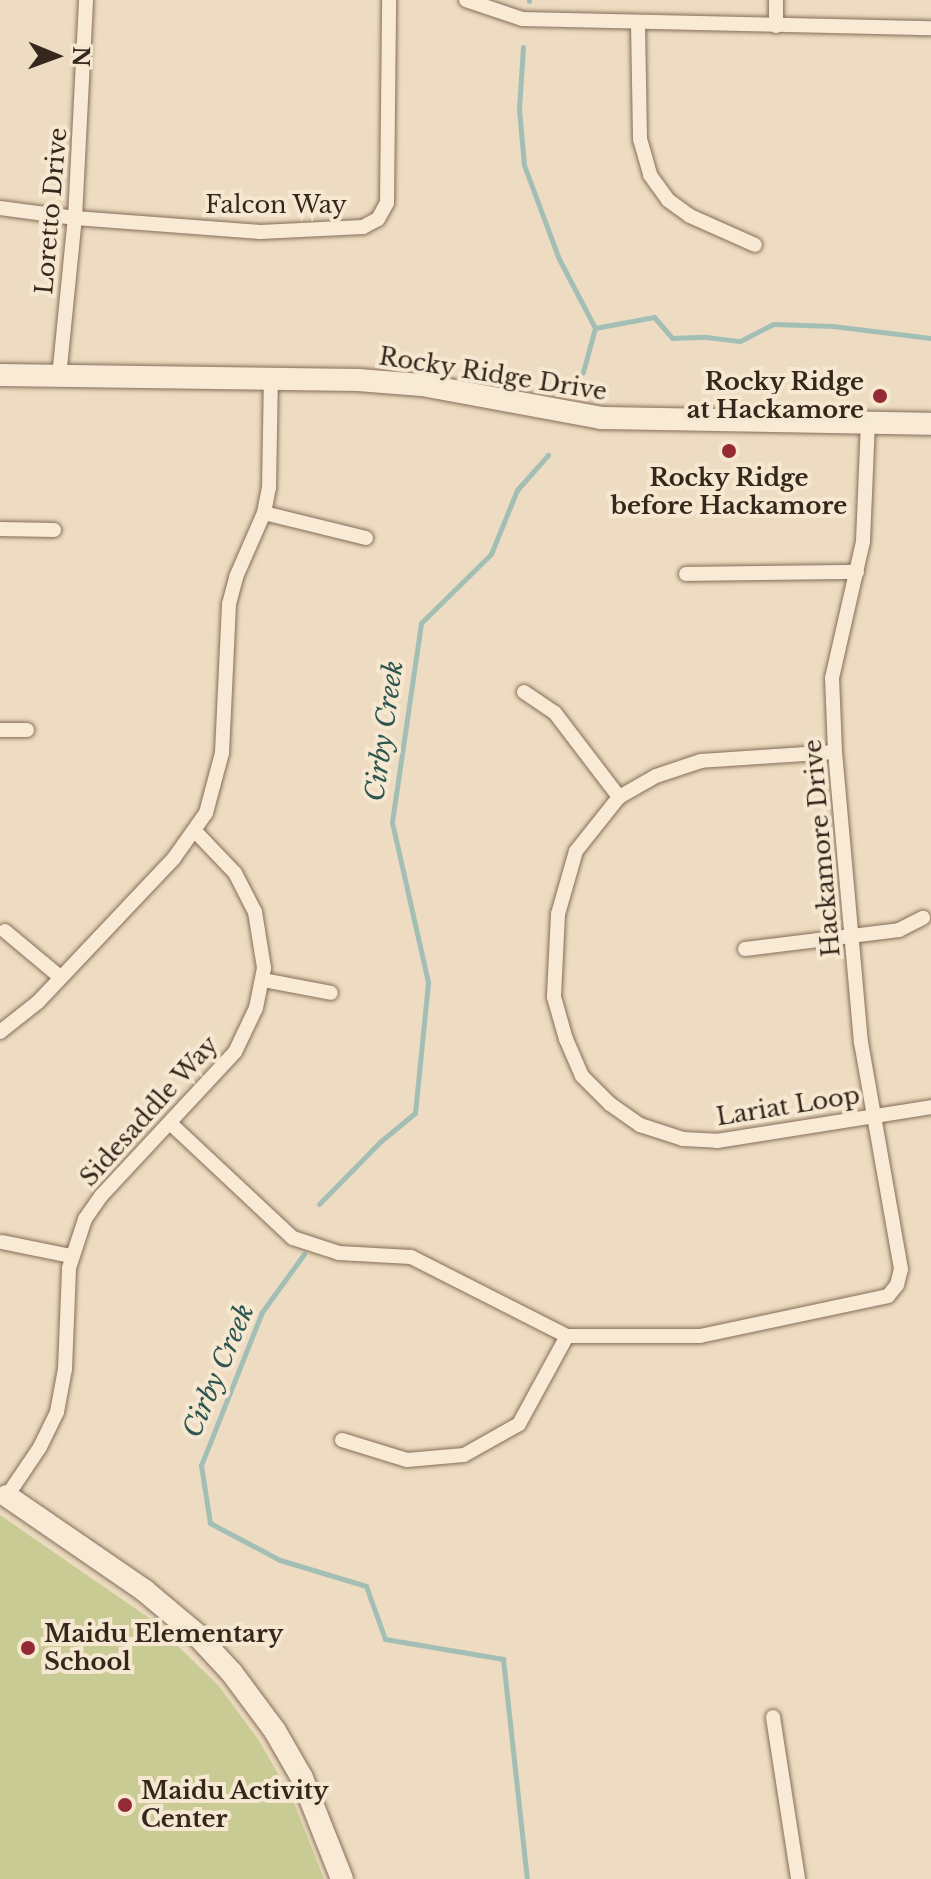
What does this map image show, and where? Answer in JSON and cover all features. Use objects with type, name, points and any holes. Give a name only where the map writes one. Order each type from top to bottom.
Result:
[{"type":"main road","name":"Rocky Ridge Drive","points":[[0,375],[271,377],[422,385],[601,418],[931,424]]},
{"type":"main road","points":[[4,1494],[145,1591],[195,1633],[232,1673],[275,1731],[302,1778],[342,1879]]},
{"type":"street","name":"Loretto Drive","points":[[59,377],[75,218],[86,0]]},
{"type":"street","name":"Falcon Way","points":[[0,208],[75,218],[260,232],[363,227],[378,219],[387,203],[389,0]]},
{"type":"street","points":[[466,0],[522,19],[638,24],[931,28]]},
{"type":"street","points":[[776,0],[776,26]]},
{"type":"street","points":[[638,24],[640,139],[650,175],[668,200],[690,216],[755,245]]},
{"type":"street","points":[[0,1032],[27,1013],[196,832],[220,768],[232,590],[264,513],[271,474],[271,377]]},
{"type":"street","name":"Hackamore Drive","points":[[567,1336],[700,1336],[888,1296],[897,1285],[901,1269],[861,1043],[835,752],[832,678],[857,572],[867,495],[868,423]]},
{"type":"street","points":[[264,513],[366,538]]},
{"type":"street","points":[[0,529],[54,530]]},
{"type":"street","points":[[686,574],[857,572]]},
{"type":"street","points":[[524,692],[555,713],[619,797]]},
{"type":"street","points":[[0,730],[27,730]]},
{"type":"street","name":"Lariat Loop","points":[[835,752],[701,761],[656,776],[619,797],[576,851],[558,914],[554,997],[566,1039],[582,1076],[610,1104],[640,1125],[683,1139],[717,1141],[931,1107]]},
{"type":"street","name":"Sidesaddle Way","points":[[4,1494],[47,1436],[61,1399],[71,1256],[92,1207],[235,1052],[251,1022],[263,980],[261,940],[249,899],[226,861],[196,832]]},
{"type":"street","points":[[745,949],[899,930],[923,918]]},
{"type":"street","points":[[5,931],[60,977]]},
{"type":"street","points":[[263,980],[331,993]]},
{"type":"street","points":[[170,1123],[293,1238],[339,1253],[411,1257],[567,1336],[519,1424],[464,1455],[407,1460],[342,1440]]},
{"type":"street","points":[[2,1242],[71,1256]]},
{"type":"street","points":[[773,1717],[798,1879]]},
{"type":"green space","points":[[0,1515],[149,1618],[218,1685],[258,1739],[292,1798],[324,1879],[0,1879]]},
{"type":"waterway","name":"Cirby Creek","points":[[523,47],[519,109],[524,165],[559,259],[595,328],[583,372]]},
{"type":"waterway","points":[[595,328],[654,317],[672,338],[706,337],[740,341],[773,324],[833,326],[931,338]]},
{"type":"waterway","name":"Cirby Creek","points":[[319,1204],[381,1141],[415,1113],[428,982],[392,822],[421,623],[491,554],[517,490],[548,455]]},
{"type":"waterway","name":"Cirby Creek","points":[[304,1254],[262,1312],[201,1465],[210,1523],[280,1560],[366,1586],[385,1639],[503,1659],[527,1879]]},
{"type":"place","name":"Rocky Ridge at Hackamore","points":[[880,396]]},
{"type":"place","name":"Rocky Ridge before Hackamore","points":[[729,451]]},
{"type":"place","name":"Maidu Elementary School","points":[[28,1648]]},
{"type":"place","name":"Maidu Activity Center","points":[[125,1805]]}]
